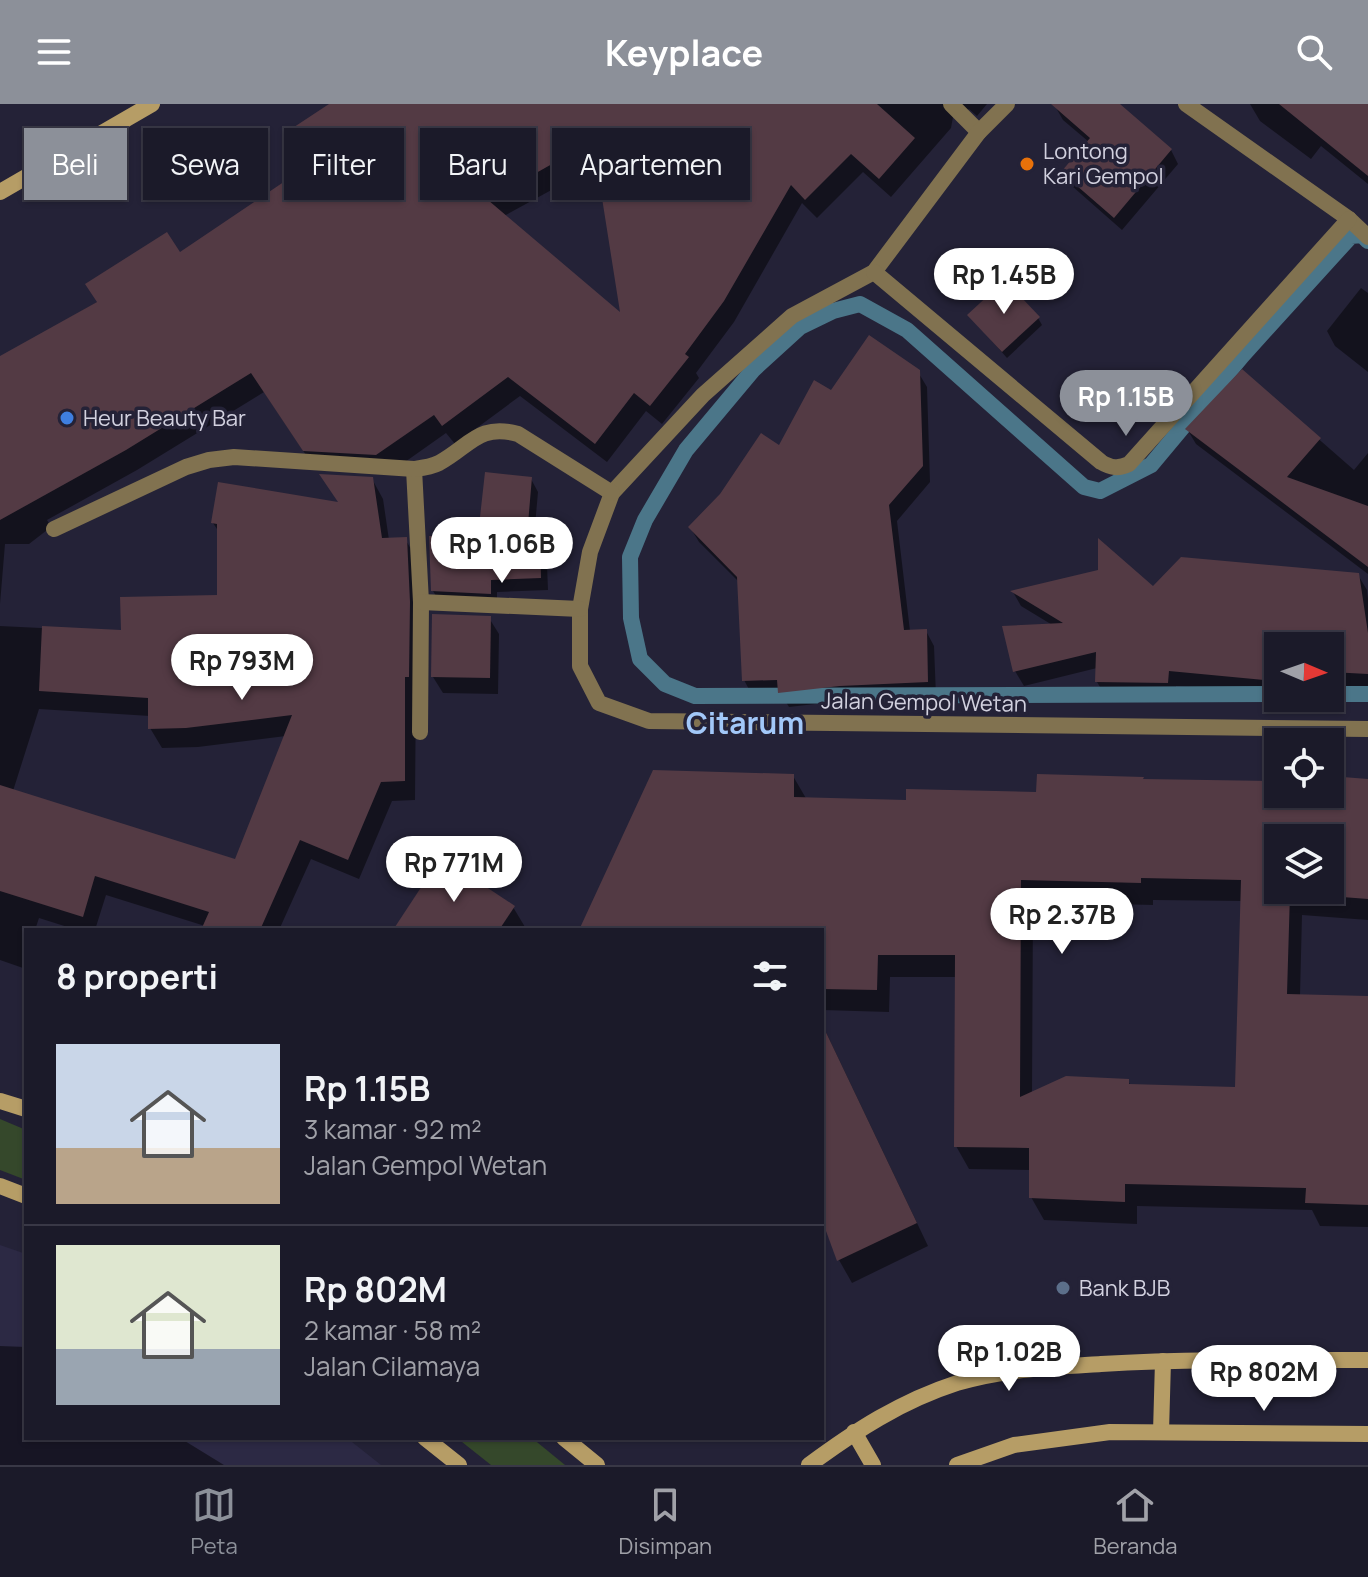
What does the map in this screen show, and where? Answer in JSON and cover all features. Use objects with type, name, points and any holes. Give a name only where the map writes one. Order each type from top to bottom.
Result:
[{"type":"street","points":[[0,192],[152,104]]},
{"type":"street","points":[[951,104],[979,132]]},
{"type":"street","name":"Jalan Gempol Wetan","points":[[1007,104],[979,132],[874,272],[792,316],[703,395],[612,493],[590,552],[580,609],[580,666],[599,703],[649,721],[1368,729]]},
{"type":"street","points":[[1186,104],[1349,219],[1368,237]]},
{"type":"street","points":[[874,272],[1101,462],[1117,468],[1129,464],[1349,219]]},
{"type":"street","points":[[54,529],[186,467],[209,460],[234,457],[414,469],[436,465],[485,433],[501,429],[518,434],[612,493]]},
{"type":"street","points":[[414,469],[421,602],[420,732]]},
{"type":"street","points":[[421,602],[580,609]]},
{"type":"street","points":[[0,1101],[24,1108]]},
{"type":"street","points":[[0,1186],[24,1195]]},
{"type":"street","points":[[809,1465],[892,1409],[958,1383],[1032,1368],[1163,1361],[1368,1360]]},
{"type":"street","points":[[1161,1432],[1163,1361]]},
{"type":"street","points":[[854,1432],[873,1465]]},
{"type":"street","points":[[957,1465],[1014,1445],[1110,1432],[1368,1434]]},
{"type":"street","points":[[428,1440],[459,1465]]},
{"type":"street","points":[[566,1440],[597,1465]]},
{"type":"shaded area","points":[[0,1245],[24,1253],[24,1440],[350,1440],[381,1465],[0,1465]]},
{"type":"green space","points":[[0,1119],[24,1129],[24,1179],[0,1170]]},
{"type":"green space","points":[[460,1440],[534,1440],[565,1465],[491,1465]]},
{"type":"building","points":[[329,104],[877,104],[915,138],[879,179],[851,154],[805,200],[791,185],[724,301],[685,354],[689,357],[650,406],[634,393],[595,444],[508,377],[442,426],[434,415],[376,455],[303,451],[251,373],[126,450],[0,520],[0,356],[97,302],[85,284],[167,232],[180,252],[257,200],[268,200],[268,193],[284,182],[284,200],[404,200],[404,128],[293,128]],"holes":[[[420,128],[536,128],[536,173],[552,164],[552,128],[750,128],[750,200],[602,200],[620,312],[488,200],[420,200]]]},
{"type":"building","points":[[1051,104],[1120,104],[1172,149],[1114,218],[1061,172],[1090,138]]},
{"type":"building","points":[[1279,104],[1368,104],[1368,176]]},
{"type":"building","points":[[1005,280],[1040,317],[1002,352],[967,315]]},
{"type":"building","points":[[869,335],[920,370],[923,466],[889,505],[904,630],[927,629],[928,682],[840,686],[778,693],[777,680],[742,681],[737,577],[688,527],[720,494],[761,433],[779,445],[814,380],[831,390]]},
{"type":"building","points":[[1242,369],[1321,438],[1287,477],[1368,506],[1368,567],[1185,429]]},
{"type":"building","points":[[485,472],[532,477],[528,524],[540,524],[541,578],[491,580],[491,594],[431,591],[429,536],[461,535],[460,527],[479,526]]},
{"type":"building","points":[[319,474],[373,477],[382,538],[407,537],[410,602],[409,677],[405,677],[405,781],[381,782],[348,860],[300,840],[261,928],[202,928],[209,912],[95,876],[83,917],[0,891],[0,785],[235,859],[292,715],[186,728],[148,729],[148,698],[39,691],[42,626],[121,630],[120,597],[217,595],[217,524],[211,523],[218,482],[338,502]]},
{"type":"building","points":[[1098,538],[1153,586],[1181,557],[1359,573],[1368,633],[1368,674],[1344,673],[1344,632],[1264,632],[1264,680],[1169,671],[1168,683],[1095,682],[1096,652],[1013,672],[1002,626],[1063,623],[1010,591],[1098,570]]},
{"type":"building","points":[[432,614],[491,616],[490,678],[431,677]]},
{"type":"building","points":[[653,770],[794,774],[794,797],[906,800],[906,789],[1036,792],[1037,774],[1264,781],[1264,808],[1344,808],[1344,777],[1368,779],[1368,899],[1344,897],[1344,824],[1264,824],[1264,904],[1290,904],[1287,994],[1368,996],[1368,1205],[1305,1203],[1306,1188],[1125,1184],[1125,1202],[1029,1198],[1029,1148],[954,1147],[955,955],[878,955],[877,990],[824,989],[824,928],[580,928]],"holes":[[[1141,878],[1241,880],[1235,1087],[1129,1084],[1129,1079],[1066,1076],[1020,1097],[1021,880],[1141,883]]]},
{"type":"building","points":[[441,857],[515,906],[500,928],[394,928]]},
{"type":"building","points":[[824,1028],[917,1223],[837,1261],[824,1225]]},
{"type":"waterway","points":[[1264,694],[695,696],[665,684],[640,659],[631,618],[630,557],[645,520],[686,450],[753,370],[800,327],[833,311],[860,304],[907,330],[1084,487],[1100,491],[1151,465],[1242,356],[1351,236],[1362,235],[1368,241]]},
{"type":"waterway","points":[[1344,694],[1368,694]]},
{"type":"place","name":"Lontong Kari Gempol","points":[[1027,164]]},
{"type":"place","name":"Heur Beauty Bar","points":[[67,418]]},
{"type":"place","name":"Bank BJB","points":[[1063,1288]]},
{"type":"district","name":"Citarum","points":[[745,722]]}]
